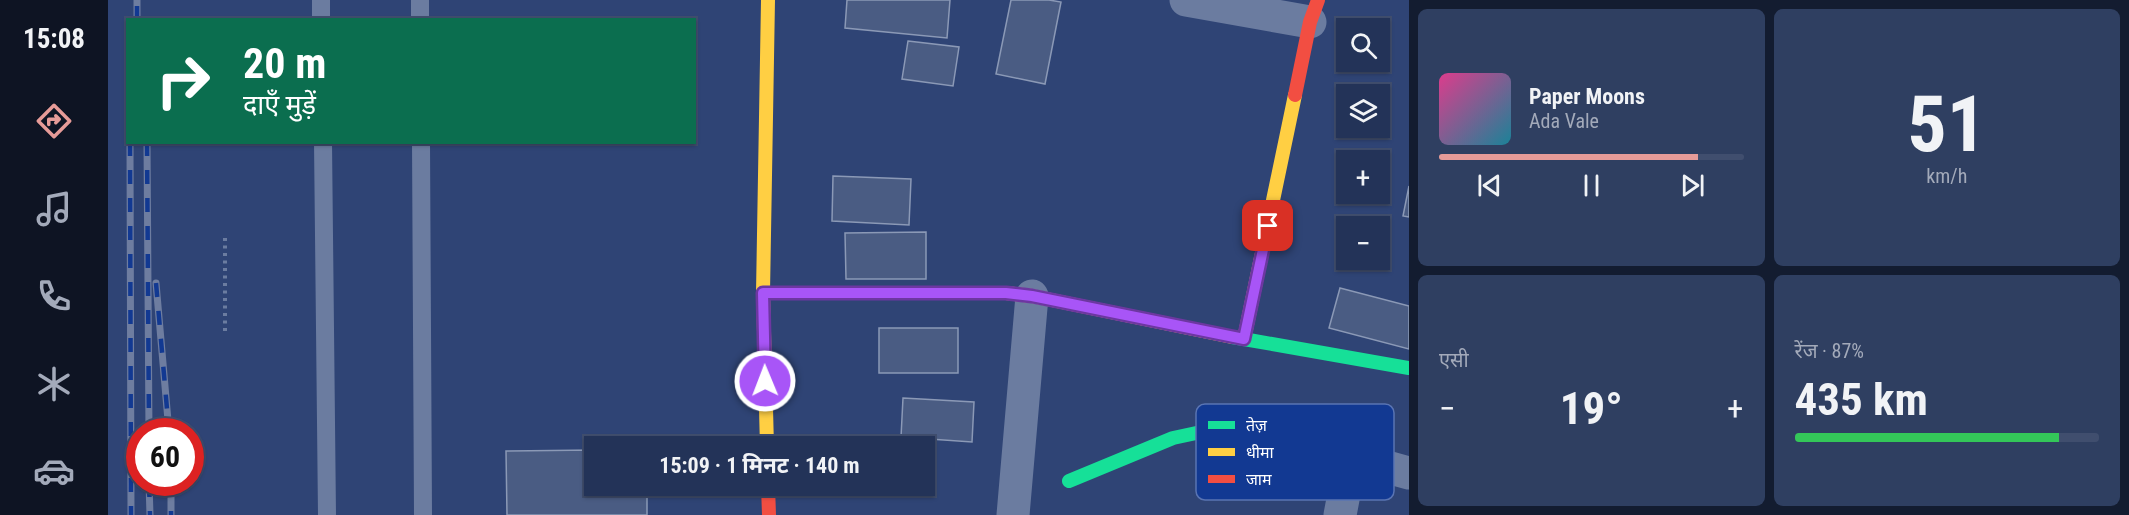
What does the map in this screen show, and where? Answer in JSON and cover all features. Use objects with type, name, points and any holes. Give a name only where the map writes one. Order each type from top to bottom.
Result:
[{"type":"street","points":[[767,436],[763,293],[768,0]]},
{"type":"street","points":[[1186,0],[1314,11],[1244,339]]},
{"type":"street","points":[[763,293],[979,291],[1032,296],[1244,339],[1409,368]]},
{"type":"street","points":[[1013,515],[1032,296]]},
{"type":"street","points":[[1069,482],[1173,438],[1196,433]]},
{"type":"street","points":[[1394,469],[1409,473]]},
{"type":"street","points":[[768,496],[769,515]]},
{"type":"street","points":[[1341,515],[1344,500]]},
{"type":"lane","points":[[321,0],[321,18]]},
{"type":"lane","points":[[420,0],[420,18]]},
{"type":"lane","points":[[323,144],[327,515]]},
{"type":"lane","points":[[421,144],[423,515]]},
{"type":"path","points":[[225,237],[225,331]]},
{"type":"building","points":[[847,0],[950,0],[947,38],[845,28]]},
{"type":"building","points":[[1011,0],[1061,2],[1045,84],[996,74]]},
{"type":"building","points":[[908,41],[959,47],[953,86],[902,79]]},
{"type":"building","points":[[833,176],[911,179],[909,225],[832,221]]},
{"type":"building","points":[[1409,186],[1409,217],[1403,216]]},
{"type":"building","points":[[926,232],[926,279],[846,279],[845,233]]},
{"type":"building","points":[[1340,288],[1409,306],[1409,349],[1329,328]]},
{"type":"building","points":[[879,328],[958,328],[958,373],[879,373]]},
{"type":"building","points":[[903,398],[974,402],[972,442],[935,439],[935,436],[901,436]]},
{"type":"building","points":[[584,450],[584,496],[647,496],[647,515],[507,515],[506,451]]},
{"type":"railway","points":[[137,0],[137,18]]},
{"type":"railway","points":[[130,144],[131,515]]},
{"type":"railway","points":[[147,144],[149,418]]},
{"type":"railway","points":[[156,283],[168,418]]},
{"type":"railway","points":[[149,496],[150,515]]},
{"type":"railway","points":[[171,496],[171,515]]},
{"type":"traffic: fast","points":[[1232,337],[1409,368]]},
{"type":"traffic: fast","points":[[1069,481],[1173,438],[1196,433]]},
{"type":"traffic: slow","points":[[767,436],[763,293],[768,0]]},
{"type":"traffic: slow","points":[[1244,339],[1295,95]]},
{"type":"traffic: slow","points":[[763,293],[1006,293],[1032,296],[1232,337]]},
{"type":"traffic: jam","points":[[1295,95],[1310,22],[1318,0]]},
{"type":"traffic: jam","points":[[768,496],[769,515]]},
{"type":"route","points":[[765,381],[763,293],[979,291],[1006,293],[1032,296],[1244,339],[1268,226]]}]
